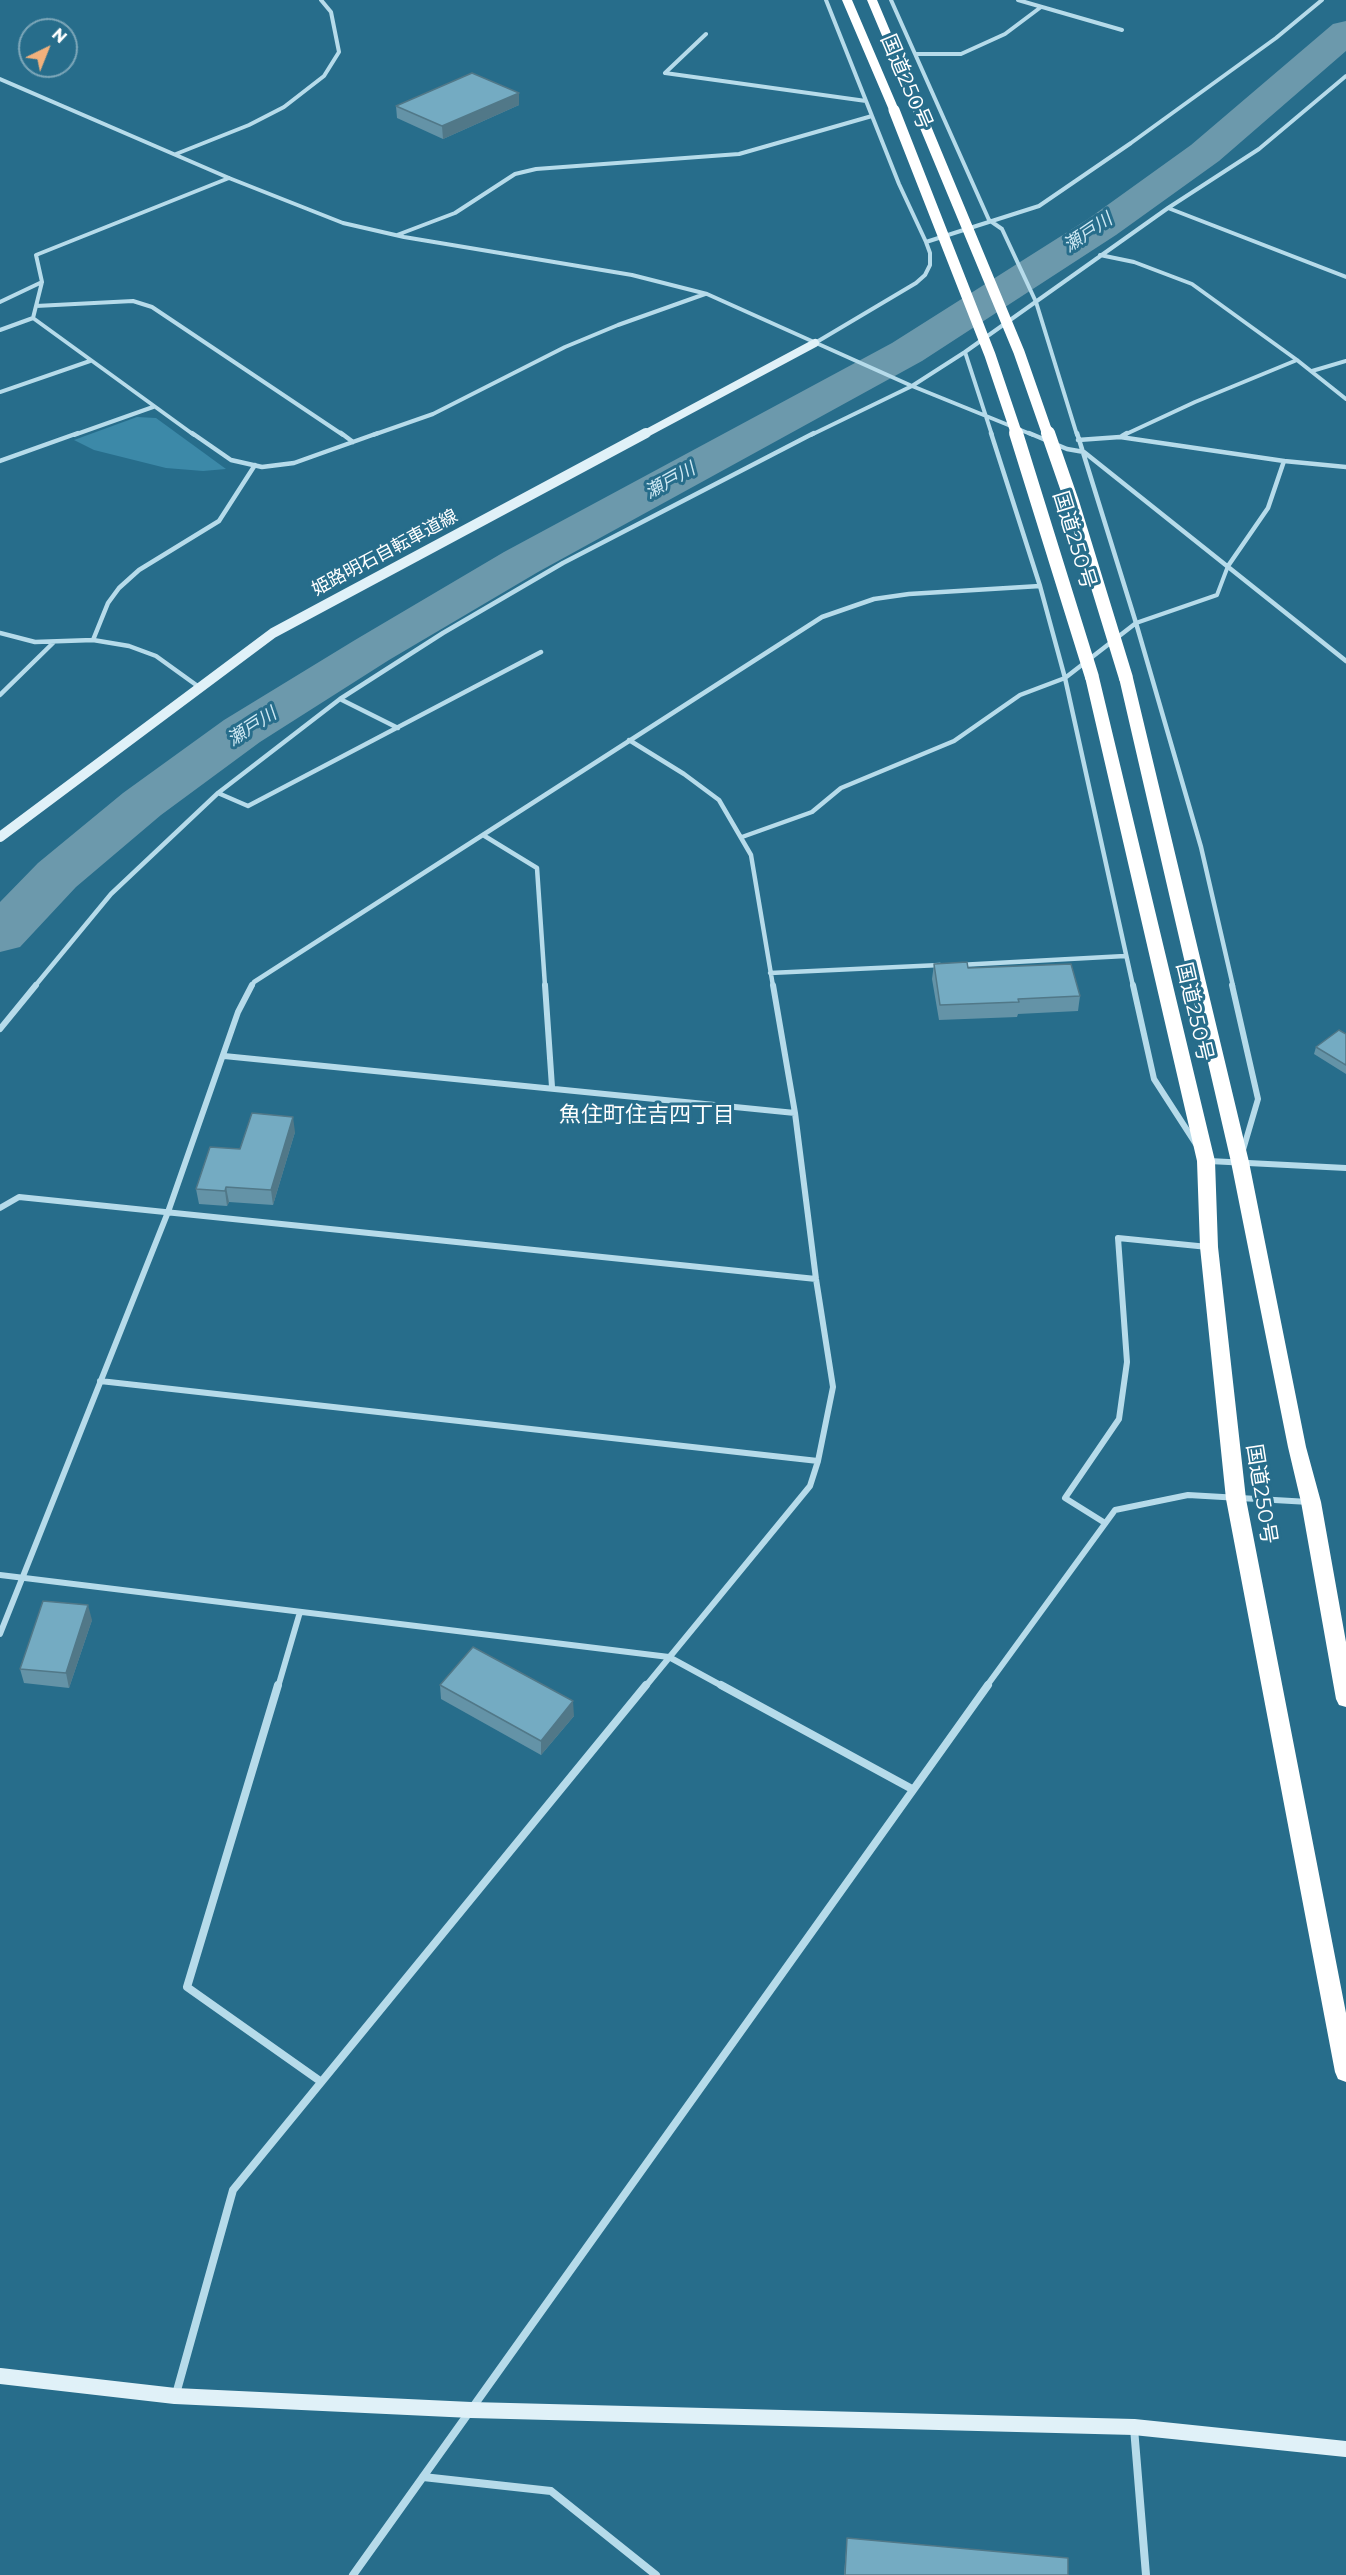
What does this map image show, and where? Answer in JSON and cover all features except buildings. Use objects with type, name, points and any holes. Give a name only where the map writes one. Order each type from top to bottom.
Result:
[{"type":"highway","name":"国道250号","points":[[847,0],[894,110],[990,354],[1040,504],[1092,677],[1206,1161],[1209,1247],[1236,1499],[1346,2072]]},
{"type":"highway","name":"国道250号","points":[[872,0],[1019,352],[1072,502],[1126,678],[1240,1162],[1297,1447],[1311,1502],[1346,1699]]},
{"type":"main road","name":"姫路明石自転車道線","points":[[0,837],[273,633],[819,345]]},
{"type":"main road","points":[[0,2376],[175,2396],[471,2410],[1134,2427],[1346,2450]]},
{"type":"street","points":[[176,154],[249,125],[284,107],[324,76],[339,52],[331,12],[321,0]]},
{"type":"street","points":[[819,345],[916,283],[925,275],[930,265],[930,253],[926,242],[826,0]]},
{"type":"street","points":[[891,0],[989,220],[1002,230],[1036,302],[1136,623],[1201,847],[1258,1099],[1240,1162]]},
{"type":"street","points":[[1018,0],[1122,30]]},
{"type":"street","points":[[926,242],[989,220],[1039,206],[1276,38],[1322,0]]},
{"type":"street","points":[[915,54],[961,54],[1005,34],[1041,7]]},
{"type":"street","points":[[706,34],[665,73],[866,101]]},
{"type":"street","points":[[0,1029],[111,894],[218,793],[340,699],[443,633],[563,563],[840,420],[912,386],[965,352],[1168,208],[1259,149],[1346,76]]},
{"type":"street","points":[[0,79],[229,178],[343,223],[397,235],[632,275],[706,294],[912,386],[1067,448],[1084,452],[1346,661]]},
{"type":"street","points":[[397,235],[455,213],[515,174],[536,169],[740,154],[872,116]]},
{"type":"street","points":[[33,318],[42,282],[36,255],[229,178]]},
{"type":"street","points":[[1168,208],[1346,277]]},
{"type":"street","points":[[1100,255],[1134,262],[1192,284],[1312,371],[1346,399]]},
{"type":"street","points":[[0,302],[42,282]]},
{"type":"street","points":[[33,318],[153,407],[231,460],[255,465],[294,463],[433,414],[565,347],[706,294]]},
{"type":"street","points":[[36,306],[133,301],[152,307],[352,442]]},
{"type":"street","points":[[0,330],[33,318]]},
{"type":"street","points":[[965,352],[1040,586],[1065,678],[1154,1079],[1206,1161],[1346,1168]]},
{"type":"street","points":[[1120,437],[1195,402],[1297,360]]},
{"type":"street","points":[[0,392],[90,361]]},
{"type":"street","points":[[1312,371],[1346,361]]},
{"type":"street","points":[[0,461],[153,407]]},
{"type":"street","points":[[1078,440],[1120,437],[1284,461],[1346,467]]},
{"type":"street","points":[[1228,566],[1268,508],[1284,461]]},
{"type":"street","points":[[93,640],[108,603],[119,588],[139,570],[219,521],[255,465]]},
{"type":"street","points":[[0,1634],[168,1212],[238,1012],[254,982],[822,617],[874,599],[909,594],[1040,586]]},
{"type":"street","points":[[742,837],[812,812],[841,788],[954,741],[1020,695],[1065,678],[1136,623]]},
{"type":"street","points":[[0,633],[35,642],[93,640],[129,646],[156,656],[199,687]]},
{"type":"street","points":[[0,695],[54,642]]},
{"type":"street","points":[[218,793],[248,806],[541,652]]},
{"type":"street","points":[[340,699],[398,728]]},
{"type":"street","points":[[175,2396],[233,2190],[320,2081],[810,1486],[818,1461],[833,1387],[816,1279],[795,1113],[752,855],[719,800],[684,774],[629,740]]},
{"type":"street","points":[[483,835],[537,868],[552,1088]]},
{"type":"street","points":[[770,973],[1125,956]]},
{"type":"street","points":[[224,1056],[795,1113]]},
{"type":"street","points":[[0,1208],[19,1197],[816,1279]]},
{"type":"street","points":[[1105,1524],[1065,1498],[1119,1419],[1127,1362],[1118,1238],[1209,1247]]},
{"type":"street","points":[[100,1381],[818,1461]]},
{"type":"street","points":[[352,2575],[912,1789],[1115,1510],[1188,1495],[1311,1502]]},
{"type":"street","points":[[0,1575],[669,1657],[912,1789]]},
{"type":"street","points":[[300,1612],[187,1987],[320,2081]]},
{"type":"street","points":[[1134,2427],[1146,2575]]},
{"type":"street","points":[[423,2477],[551,2491],[656,2575]]},
{"type":"lane","points":[[1136,623],[1217,595],[1228,566]]},
{"type":"shaded area","points":[[137,417],[156,418],[226,469],[203,471],[166,468],[94,450],[74,440]]},
{"type":"waterway","name":"瀬戸川","points":[[0,935],[57,875],[142,804],[242,731],[372,650],[521,562],[907,352],[999,294],[1102,227],[1205,153],[1346,32]]},
{"type":"district","name":"魚住町住吉四丁目","points":[[647,1116]]}]
